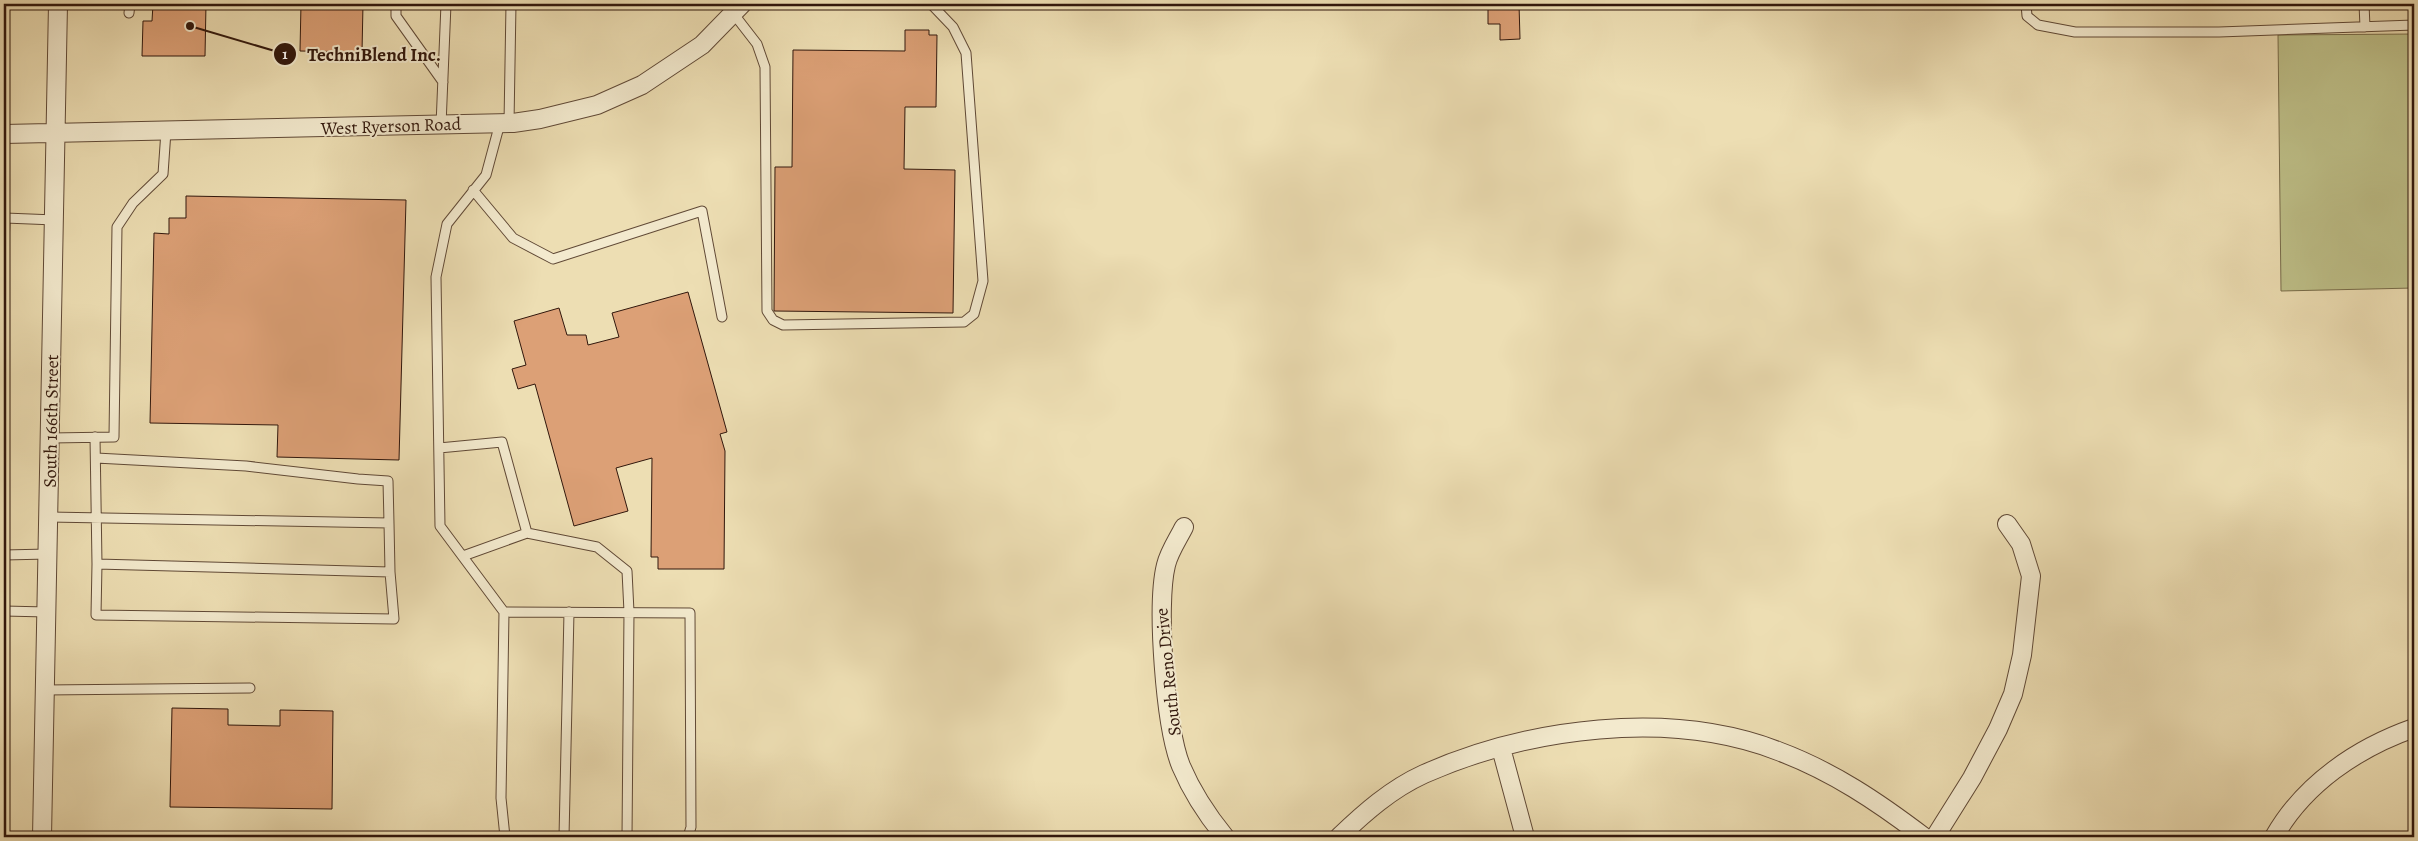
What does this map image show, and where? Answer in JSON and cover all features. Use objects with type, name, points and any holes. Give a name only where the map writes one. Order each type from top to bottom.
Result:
[{"type":"street","name":"South 166th Street","points":[[42,837],[58,4]]},
{"type":"street","name":"West Ryerson Road","points":[[4,134],[441,125],[504,123],[540,119],[597,105],[626,94],[642,85],[702,45],[737,8]]},
{"type":"street","points":[[1935,837],[1972,778],[1998,729],[2013,694],[2022,655],[2031,576],[2021,544],[2007,524]]},
{"type":"street","name":"South Reno Drive","points":[[1184,527],[1166,563],[1161,598],[1169,709],[1180,764],[1193,792],[1225,837]]},
{"type":"street","points":[[1339,837],[1382,799],[1423,775],[1501,748],[1553,736],[1636,726],[1688,729],[1777,750],[1834,776],[1863,792],[1924,837]]},
{"type":"street","points":[[2274,837],[2302,800],[2325,777],[2361,751],[2414,728]]},
{"type":"street","points":[[1501,748],[1525,837]]},
{"type":"lane","points":[[396,4],[396,16],[443,82]]},
{"type":"lane","points":[[441,125],[446,4]]},
{"type":"lane","points":[[505,837],[501,798],[504,612],[440,526],[436,277],[448,224],[486,175],[504,123],[511,4]]},
{"type":"lane","points":[[737,8],[757,44],[765,67],[767,311],[773,320],[783,324],[964,322],[974,314],[983,281],[966,53],[954,27],[932,4]]},
{"type":"lane","points":[[2026,4],[2027,16],[2038,25],[2075,32],[2219,32],[2414,25]]},
{"type":"lane","points":[[2364,4],[2365,27]]},
{"type":"lane","points":[[50,438],[114,437],[117,227],[133,203],[164,174],[166,131]]},
{"type":"lane","points":[[474,190],[513,238],[553,259],[702,211],[722,317]]},
{"type":"lane","points":[[4,247],[4,218],[55,220]]},
{"type":"lane","points":[[95,436],[97,518],[96,615],[394,619],[390,572],[388,481],[246,466],[96,458]]},
{"type":"lane","points":[[439,448],[502,442],[527,533]]},
{"type":"lane","points":[[49,517],[389,523]]},
{"type":"lane","points":[[463,556],[527,533],[597,547],[627,571],[629,612],[627,837]]},
{"type":"lane","points":[[4,555],[48,554]]},
{"type":"lane","points":[[97,564],[390,572]]},
{"type":"lane","points":[[4,611],[47,612]]},
{"type":"lane","points":[[504,612],[690,613],[691,827],[688,837]]},
{"type":"lane","points":[[564,837],[569,612]]},
{"type":"lane","points":[[45,690],[250,688]]},
{"type":"green space","points":[[2414,34],[2414,288],[2281,291],[2278,35]]},
{"type":"building","points":[[153,4],[206,4],[205,56],[142,56],[143,21],[152,21]]},
{"type":"building","points":[[301,4],[363,4],[362,52],[300,51]]},
{"type":"building","points":[[1488,4],[1519,4],[1520,39],[1500,40],[1500,24],[1488,24]]},
{"type":"building","points":[[905,30],[929,30],[929,35],[937,35],[936,107],[905,107],[904,169],[955,170],[953,313],[774,311],[775,167],[792,167],[793,50],[905,51]]},
{"type":"building","points":[[186,196],[406,200],[399,460],[277,457],[278,425],[150,423],[154,233],[169,234],[169,218],[186,218]]},
{"type":"building","points":[[688,292],[727,432],[720,434],[725,451],[724,569],[658,569],[658,557],[651,557],[652,458],[616,468],[628,511],[574,526],[535,384],[518,389],[512,369],[526,365],[514,321],[559,308],[567,335],[586,335],[588,345],[619,337],[612,313]]},
{"type":"building","points":[[172,708],[228,709],[228,725],[280,726],[280,710],[333,711],[332,809],[170,807]]},
{"type":"place","name":"TechniBlend Inc.","points":[[190,26]]}]
